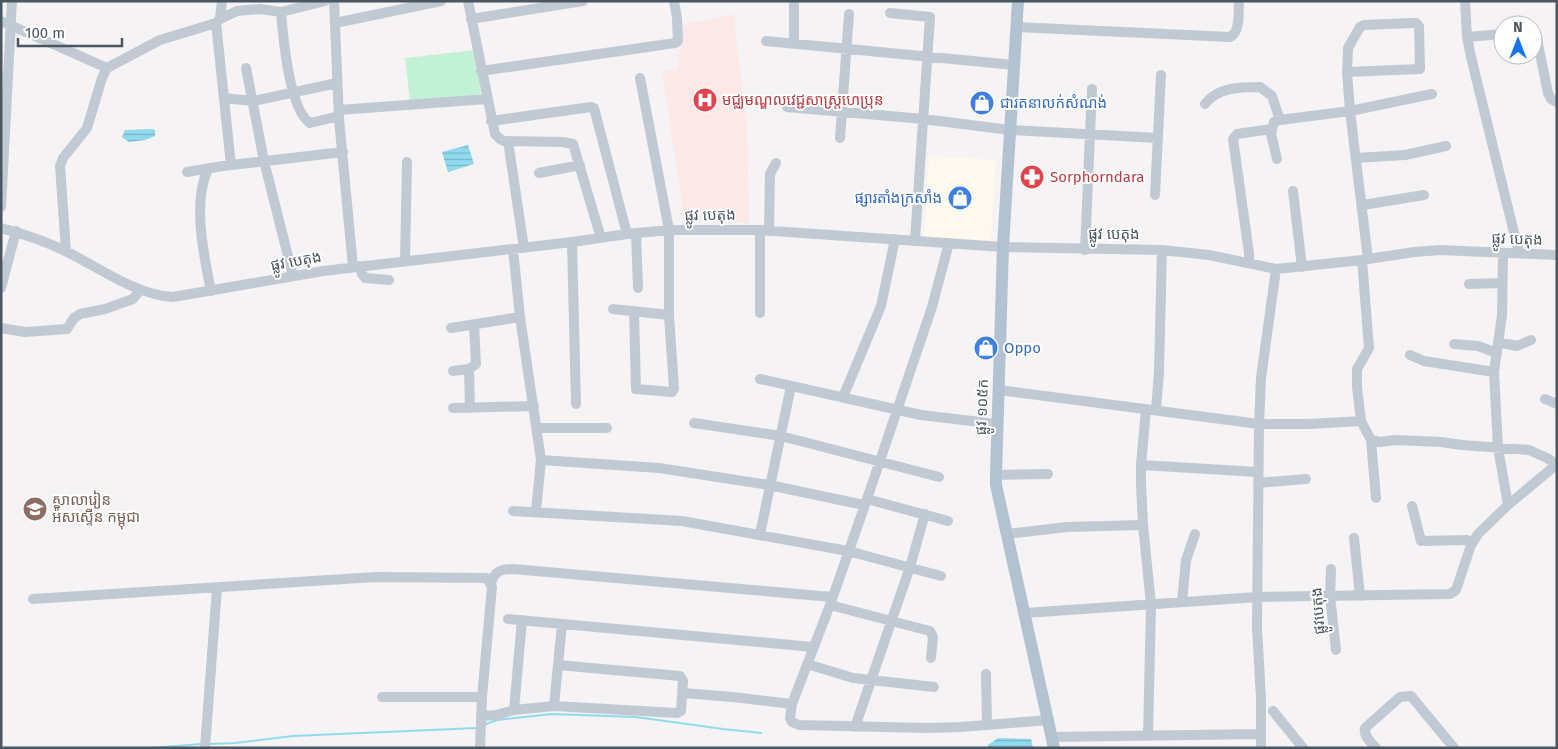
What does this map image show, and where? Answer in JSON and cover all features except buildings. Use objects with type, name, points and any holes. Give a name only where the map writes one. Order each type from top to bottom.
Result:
[{"type":"main road","name":"ផ្លូវ ១០៥ក","points":[[1018,1],[1003,247],[996,475],[1007,534],[1053,742]]},
{"type":"street","points":[[1,207],[6,23],[12,1]]},
{"type":"street","points":[[222,1],[218,21],[231,165]]},
{"type":"street","points":[[66,251],[60,166],[63,158],[87,128],[102,78],[107,68],[160,40],[218,21],[237,11],[260,9],[282,12],[325,1]]},
{"type":"street","points":[[334,1],[342,152],[357,267],[365,278],[389,280]]},
{"type":"street","points":[[335,23],[441,1]]},
{"type":"street","points":[[468,1],[486,99],[495,134],[500,139],[508,141],[571,142],[601,238]]},
{"type":"street","points":[[471,19],[583,1]]},
{"type":"street","points":[[481,71],[675,43],[678,41],[674,1]]},
{"type":"street","points":[[1016,27],[1230,37],[1237,28],[1238,1]]},
{"type":"street","points":[[1465,1],[1467,36],[1519,253]]},
{"type":"street","points":[[794,4],[794,43]]},
{"type":"street","points":[[282,12],[293,93],[299,110],[305,119],[310,122],[339,113],[486,99]]},
{"type":"street","points":[[890,13],[930,17],[915,240]]},
{"type":"street","points":[[840,138],[849,14]]},
{"type":"street","points":[[6,23],[107,68]]},
{"type":"street","points":[[1347,72],[1420,69],[1419,26],[1416,23],[1364,25],[1360,27],[1348,48],[1347,72],[1350,111],[1362,205],[1369,348],[1357,369],[1357,387],[1361,421],[1371,440],[1376,498]]},
{"type":"street","points":[[1467,36],[1493,35]]},
{"type":"street","points":[[766,41],[1014,65]]},
{"type":"street","points":[[1542,65],[1548,93],[1551,99],[1557,102]]},
{"type":"street","points":[[246,68],[264,161],[293,276]]},
{"type":"street","points":[[1155,195],[1160,75]]},
{"type":"street","name":"ផ្លូវ បេតុង","points":[[634,311],[636,390],[673,391],[669,316],[669,230],[640,78]]},
{"type":"street","points":[[224,98],[253,101],[337,83]]},
{"type":"street","points":[[1205,104],[1210,97],[1219,91],[1260,87],[1272,96],[1280,120]]},
{"type":"street","points":[[1084,250],[1092,88]]},
{"type":"street","points":[[1277,159],[1271,129],[1274,122],[1350,111],[1432,94]]},
{"type":"street","points":[[787,107],[923,119],[1010,130],[1158,138]]},
{"type":"street","points":[[491,121],[594,108],[632,234],[638,288]]},
{"type":"street","points":[[1249,263],[1233,139],[1237,134],[1271,129]]},
{"type":"street","points":[[508,141],[524,248]]},
{"type":"street","points":[[1356,158],[1405,155],[1446,146]]},
{"type":"street","points":[[188,172],[342,152]]},
{"type":"street","points":[[404,261],[407,162]]},
{"type":"street","points":[[760,313],[770,174],[776,163]]},
{"type":"street","points":[[539,173],[580,166]]},
{"type":"street","points":[[208,169],[202,185],[201,217],[211,291]]},
{"type":"street","points":[[1293,191],[1302,267]]},
{"type":"street","points":[[1362,205],[1424,195]]},
{"type":"street","name":"ផ្លូវ បេតុង","points":[[1,228],[34,237],[66,251],[140,290],[161,296],[173,297],[357,267],[669,230],[765,230],[1003,247],[1162,250],[1209,255],[1276,268],[1302,267],[1440,250],[1557,256]]},
{"type":"street","points":[[1,288],[16,231]]},
{"type":"street","points":[[843,397],[881,306],[895,239]]},
{"type":"street","points":[[572,242],[576,404]]},
{"type":"street","points":[[949,244],[932,307],[866,502],[792,704],[790,718],[792,722],[799,725],[927,728],[1048,720]]},
{"type":"street","points":[[513,249],[520,317],[541,460],[536,511]]},
{"type":"street","points":[[1148,734],[1151,604],[1143,525],[1141,465],[1159,372],[1162,250]]},
{"type":"street","points":[[1503,254],[1502,315],[1494,372],[1498,448],[1508,504]]},
{"type":"street","points":[[1261,748],[1257,596],[1259,424],[1262,378],[1276,268]]},
{"type":"street","points":[[1469,284],[1502,283]]},
{"type":"street","points":[[1,328],[25,332],[67,329],[74,318],[80,314],[105,309],[133,299],[140,290]]},
{"type":"street","points":[[614,309],[669,316]]},
{"type":"street","points":[[451,328],[520,317]]},
{"type":"street","points":[[453,371],[473,367],[476,360],[474,324]]},
{"type":"street","points":[[1454,344],[1498,347],[1517,346],[1531,340]]},
{"type":"street","points":[[1410,355],[1424,361],[1494,372]]},
{"type":"street","points":[[469,369],[470,408]]},
{"type":"street","points":[[760,379],[896,410],[997,424]]},
{"type":"street","points":[[760,534],[791,386]]},
{"type":"street","points":[[999,390],[1259,424],[1361,421]]},
{"type":"street","points":[[1545,399],[1557,404]]},
{"type":"street","points":[[453,408],[534,406]]},
{"type":"street","points":[[694,423],[781,436],[938,477]]},
{"type":"street","points":[[536,428],[607,428]]},
{"type":"street","points":[[1025,613],[1257,596],[1360,596],[1453,593],[1456,590],[1472,543],[1478,534],[1508,504],[1557,464],[1529,450],[1441,442],[1394,440],[1380,442],[1371,440]]},
{"type":"street","points":[[541,460],[659,468],[866,502],[925,514],[948,521]]},
{"type":"street","points":[[1141,465],[1258,472]]},
{"type":"street","points":[[996,475],[1048,474]]},
{"type":"street","points":[[1258,483],[1306,479]]},
{"type":"street","points":[[1412,506],[1421,540],[1467,540],[1472,543]]},
{"type":"street","points":[[513,511],[682,521],[848,551],[941,576]]},
{"type":"street","points":[[855,727],[910,567],[925,514]]},
{"type":"street","points":[[1007,534],[1074,526],[1143,525]]},
{"type":"street","points":[[1182,602],[1186,560],[1194,534]]},
{"type":"street","points":[[1354,538],[1360,596]]},
{"type":"street","points":[[480,748],[491,583],[493,575],[498,571],[513,569],[831,601],[890,621],[930,631],[933,637],[931,658]]},
{"type":"street","name":"ផ្លូវបេតុង","points":[[1331,569],[1330,596],[1336,650]]},
{"type":"street","points":[[33,600],[376,577],[487,578],[491,583]]},
{"type":"street","points":[[205,748],[217,588]]},
{"type":"street","points":[[508,619],[813,648]]},
{"type":"street","points":[[514,710],[522,620]]},
{"type":"street","points":[[554,706],[562,624]]},
{"type":"street","points":[[807,664],[853,678],[934,687]]},
{"type":"street","points":[[481,718],[514,710],[554,706],[681,712],[682,678],[678,675],[558,666]]},
{"type":"street","points":[[986,674],[987,725]]},
{"type":"street","points":[[683,693],[792,704]]},
{"type":"street","points":[[1376,748],[1366,736],[1365,728],[1400,697],[1405,695],[1411,696],[1454,748]]},
{"type":"street","points":[[382,697],[482,697]]},
{"type":"street","points":[[1273,711],[1303,748]]},
{"type":"street","points":[[1053,742],[1148,734],[1260,734]]},
{"type":"shaded area","name":"មជ្ឈមណ្ឌលវេជ្ជសាស្ត្រហេប្រុន","points":[[733,14],[747,128],[749,223],[685,221],[662,72],[678,69],[683,25]]},
{"type":"shaded area","name":"ផ្សារតាំងក្រសាំង","points":[[929,156],[996,160],[991,241],[924,237]]},
{"type":"green space","points":[[476,50],[481,94],[410,102],[405,58]]},
{"type":"water","points":[[125,130],[155,130],[155,136],[145,140],[129,142],[122,137]]},
{"type":"water","points":[[468,145],[474,164],[448,172],[442,152]]},
{"type":"water","points":[[998,738],[1031,739],[1033,748],[988,748],[988,745]]},
{"type":"waterway","points":[[486,724],[497,720],[552,714],[636,717],[761,733]]},
{"type":"waterway","points":[[209,744],[293,736],[477,728]]},
{"type":"waterway","points":[[149,748],[202,744]]},
{"type":"place","name":"មជ្ឈមណ្ឌលវេជ្ជសាស្ត្រហេប្រុន","points":[[705,100]]},
{"type":"place","name":"ជារតនាលក់សំណង់","points":[[982,103]]},
{"type":"place","name":"Sorphorndara","points":[[1032,177]]},
{"type":"place","name":"ផ្សារតាំងក្រសាំង","points":[[960,198]]},
{"type":"place","name":"Oppo","points":[[986,348]]},
{"type":"place","name":"សាលារៀន អ៉ិសស្ទើន កម្ពុជា","points":[[35,509]]}]
